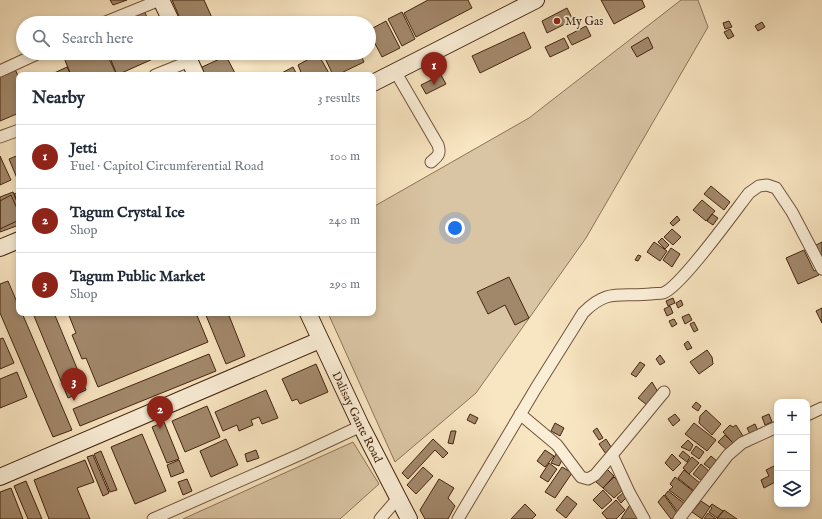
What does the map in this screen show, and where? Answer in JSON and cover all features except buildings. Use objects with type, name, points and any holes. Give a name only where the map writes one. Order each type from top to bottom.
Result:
[{"type":"main road","points":[[161,0],[169,16]]},
{"type":"main road","points":[[376,81],[536,0]]},
{"type":"main road","points":[[0,248],[16,241]]},
{"type":"main road","name":"Dalisay Gante Road","points":[[309,316],[362,426],[409,519]]},
{"type":"main road","points":[[0,477],[320,340]]},
{"type":"street","points":[[121,16],[161,0]]},
{"type":"street","points":[[0,71],[24,60]]},
{"type":"street","points":[[164,72],[191,63]]},
{"type":"street","points":[[395,71],[440,151],[439,155],[431,162]]},
{"type":"street","points":[[0,137],[16,131]]},
{"type":"street","points":[[458,519],[520,414],[583,313],[591,305],[607,296],[618,294],[639,295],[663,293],[685,274],[749,193],[759,186],[767,185],[776,188],[792,212],[822,268]]},
{"type":"street","points":[[520,414],[556,445],[581,477],[588,478],[595,475],[664,392]]},
{"type":"street","points":[[810,413],[822,408]]},
{"type":"street","points":[[153,519],[362,426]]},
{"type":"street","points":[[679,519],[728,455],[742,443],[774,428]]},
{"type":"street","points":[[612,455],[629,492],[644,519]]},
{"type":"street","points":[[380,519],[399,497]]},
{"type":"shaded area","points":[[681,0],[698,0],[708,27],[586,238],[476,393],[395,462],[329,316],[376,316],[376,205],[529,118]]},
{"type":"shaded area","points":[[353,442],[379,484],[340,519],[183,519]]},
{"type":"place","name":"My Gas","points":[[557,21]]},
{"type":"place","name":"Jetti","points":[[434,85]]},
{"type":"place","name":"Tagum Public Market","points":[[74,401]]},
{"type":"place","name":"Tagum Crystal Ice","points":[[160,429]]}]
